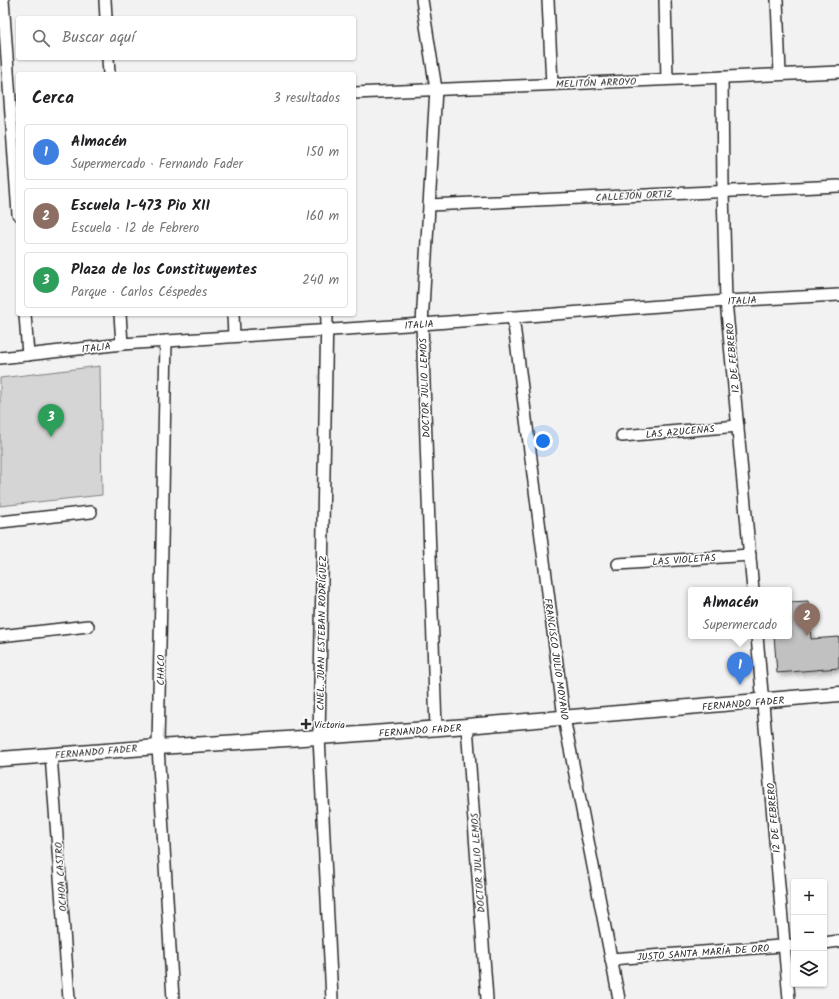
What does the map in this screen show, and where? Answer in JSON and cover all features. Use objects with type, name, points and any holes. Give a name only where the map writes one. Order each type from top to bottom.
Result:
[{"type":"street","points":[[3,0],[16,185]]},
{"type":"street","points":[[105,0],[106,16]]},
{"type":"street","name":"DOCTOR JULIO LEMOS","points":[[422,0],[436,89],[422,324],[436,728]]},
{"type":"street","points":[[548,0],[552,84]]},
{"type":"street","points":[[665,0],[666,80]]},
{"type":"street","points":[[777,0],[780,74]]},
{"type":"street","points":[[108,60],[109,72]]},
{"type":"street","name":"MELITÓN ARROYO","points":[[356,93],[839,72]]},
{"type":"street","name":"12 DE FEBRERO","points":[[722,77],[726,301],[753,587]]},
{"type":"street","name":"CALLEJÓN ORTIZ","points":[[429,205],[839,186]]},
{"type":"street","name":"ITALIA","points":[[0,358],[122,344],[422,324],[726,301],[839,295]]},
{"type":"street","points":[[25,316],[28,355]]},
{"type":"street","points":[[120,316],[122,344]]},
{"type":"street","points":[[233,316],[234,336]]},
{"type":"street","name":"CNEL. JUAN ESTEBAN RODRÍGUEZ","points":[[327,316],[320,737],[332,999]]},
{"type":"street","name":"FRANCISCO JULIO MOYANO","points":[[513,317],[564,718],[619,999]]},
{"type":"street","name":"CHACO","points":[[166,341],[158,746],[173,999]]},
{"type":"street","name":"LAS AZUCENAS","points":[[622,436],[738,426]]},
{"type":"street","points":[[0,522],[91,512]]},
{"type":"street","name":"LAS VIOLETAS","points":[[618,564],[750,555]]},
{"type":"street","points":[[0,636],[88,626]]},
{"type":"street","name":"12 DE FEBRERO","points":[[757,639],[762,701],[789,946],[789,999]]},
{"type":"street","name":"FERNANDO FADER","points":[[0,759],[158,746],[320,737],[467,726],[839,694]]},
{"type":"street","name":"DOCTOR JULIO LEMOS","points":[[467,726],[487,999]]},
{"type":"street","name":"OCHOA CASTRO","points":[[51,755],[69,999]]},
{"type":"street","points":[[827,943],[839,941]]},
{"type":"street","name":"JUSTO SANTA MARÍA DE ORO","points":[[611,959],[789,946]]},
{"type":"shaded area","points":[[100,366],[102,495],[0,506],[0,378]]},
{"type":"building","points":[[808,601],[811,639],[839,637],[839,668],[777,673],[774,639],[792,639],[792,602]]},
{"type":"place","name":"Plaza de los Constituyentes","points":[[51,437]]},
{"type":"place","name":"Escuela 1-473 Pio XII","points":[[807,636]]},
{"type":"place","name":"Almacén","points":[[740,685]]},
{"type":"place","name":"Victoria","points":[[306,724]]}]
